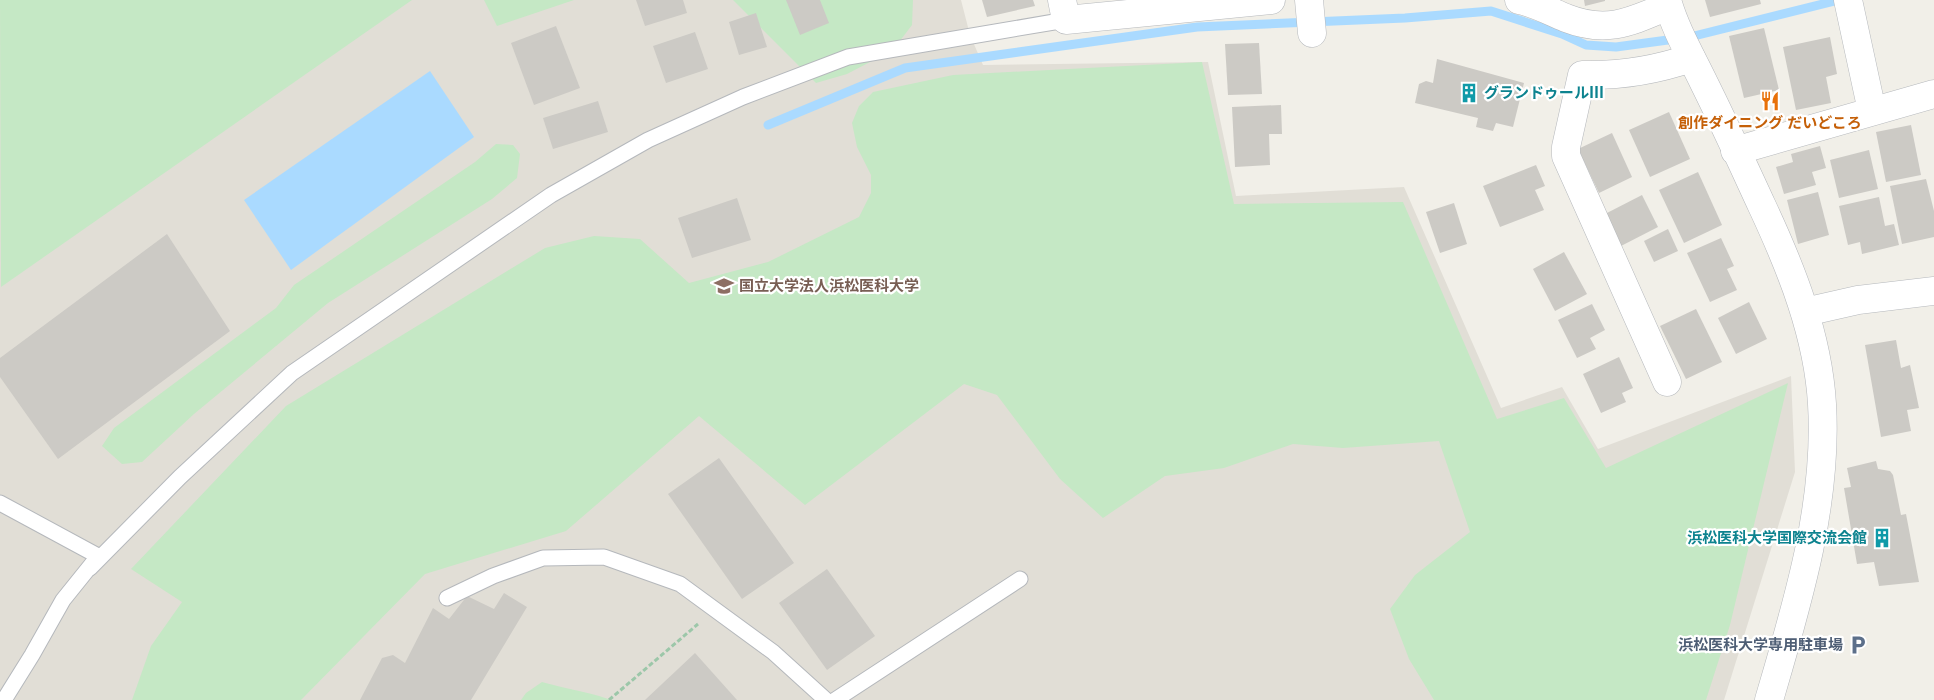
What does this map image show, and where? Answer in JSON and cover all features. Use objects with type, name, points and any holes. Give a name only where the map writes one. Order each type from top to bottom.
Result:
[{"type":"street","points":[[1064,10],[1271,0]]},
{"type":"street","points":[[1309,0],[1312,33]]},
{"type":"street","points":[[1519,0],[1579,23],[1603,26],[1678,27]]},
{"type":"street","points":[[1850,9],[1872,110]]},
{"type":"street","points":[[1678,27],[1784,253],[1805,312],[1817,365],[1822,403],[1820,468],[1813,528],[1793,620],[1769,700]]},
{"type":"street","points":[[1667,382],[1566,156],[1566,147],[1582,75],[1608,76],[1666,67],[1678,27]]},
{"type":"street","points":[[1735,151],[1872,110],[1934,94]]},
{"type":"street","points":[[1805,312],[1858,300],[1934,291]]},
{"type":"lane","points":[[98,556],[90,568],[180,477],[292,373],[551,195],[648,140],[743,97],[848,57],[1064,10]]},
{"type":"lane","points":[[0,503],[98,556]]},
{"type":"lane","points":[[4,700],[32,656],[63,600],[98,556]]},
{"type":"lane","points":[[447,598],[493,576],[543,558],[604,557],[680,584],[773,652],[826,700]]},
{"type":"lane","points":[[835,700],[1020,579]]},
{"type":"path","points":[[609,700],[715,610]]},
{"type":"shaded area","name":"国立大学法人浜松医科大学","points":[[0,0],[961,0],[970,35],[983,65],[1208,62],[1236,196],[1404,187],[1501,408],[1562,387],[1598,449],[1791,376],[1795,472],[1724,700],[0,700]]},
{"type":"green space","points":[[0,0],[412,0],[1,287]]},
{"type":"green space","points":[[484,0],[574,0],[497,26]]},
{"type":"green space","points":[[733,0],[913,0],[912,25],[893,50],[847,74],[816,83]]},
{"type":"green space","points":[[1202,62],[1234,204],[1403,202],[1497,419],[1564,398],[1606,468],[1788,383],[1730,625],[1706,700],[1434,700],[1409,659],[1390,609],[1415,575],[1470,532],[1439,441],[1343,448],[1293,444],[1224,468],[1165,476],[1103,518],[1060,479],[997,395],[964,384],[805,505],[699,416],[566,531],[425,574],[301,700],[132,700],[151,646],[182,602],[131,569],[286,406],[545,248],[594,236],[640,239],[689,283],[768,262],[859,217],[871,193],[871,175],[857,147],[852,123],[859,106],[873,92],[953,75]]},
{"type":"green space","points":[[496,144],[513,145],[520,154],[517,178],[492,199],[328,303],[194,414],[142,462],[122,464],[102,446],[114,428],[276,308],[294,285],[475,162]]},
{"type":"green space","points":[[542,682],[610,700],[521,700],[526,693]]},
{"type":"water","points":[[430,71],[474,137],[291,270],[244,200]]},
{"type":"building","points":[[636,0],[683,0],[687,13],[645,26]]},
{"type":"building","points":[[786,0],[820,0],[829,23],[800,35]]},
{"type":"building","points":[[982,0],[1033,0],[1035,6],[987,17]]},
{"type":"building","points":[[1584,0],[1605,0],[1605,1],[1585,6]]},
{"type":"building","points":[[1705,0],[1760,0],[1761,4],[1710,17]]},
{"type":"building","points":[[756,13],[767,47],[739,55],[729,22]]},
{"type":"building","points":[[556,26],[580,88],[534,105],[511,43]]},
{"type":"building","points":[[1764,28],[1779,90],[1744,98],[1729,36]]},
{"type":"building","points":[[695,32],[708,69],[666,83],[653,46]]},
{"type":"building","points":[[1830,37],[1837,74],[1826,77],[1831,103],[1796,110],[1783,47]]},
{"type":"building","points":[[1259,43],[1262,94],[1228,95],[1225,44]]},
{"type":"building","name":"グランドゥールⅢ","points":[[1437,59],[1524,83],[1513,127],[1496,123],[1493,131],[1476,127],[1478,118],[1415,103],[1419,84],[1426,81],[1433,83]]},
{"type":"building","points":[[598,101],[608,132],[553,149],[543,118]]},
{"type":"building","points":[[1281,105],[1282,134],[1269,134],[1270,165],[1235,167],[1232,107]]},
{"type":"building","points":[[1669,112],[1690,159],[1650,177],[1629,130]]},
{"type":"building","points":[[1911,125],[1921,175],[1886,182],[1876,132]]},
{"type":"building","points":[[1612,133],[1632,177],[1599,193],[1578,149]]},
{"type":"building","points":[[1820,146],[1826,168],[1812,172],[1816,185],[1784,194],[1776,167],[1793,162],[1791,154]]},
{"type":"building","points":[[1869,150],[1878,189],[1839,198],[1830,160]]},
{"type":"building","points":[[1536,165],[1545,186],[1535,190],[1544,210],[1500,227],[1483,186]]},
{"type":"building","points":[[1698,172],[1722,225],[1684,243],[1659,190]]},
{"type":"building","points":[[1926,179],[1934,211],[1934,237],[1902,244],[1890,186]]},
{"type":"building","points":[[1818,192],[1829,235],[1798,244],[1787,200]]},
{"type":"building","points":[[1642,195],[1658,227],[1621,246],[1605,214]]},
{"type":"building","points":[[1879,197],[1885,226],[1894,224],[1899,245],[1862,254],[1860,242],[1848,245],[1839,206]]},
{"type":"building","points":[[737,198],[751,240],[692,258],[678,218]]},
{"type":"building","points":[[1454,203],[1467,244],[1440,253],[1426,212]]},
{"type":"building","points":[[1668,229],[1678,251],[1654,262],[1644,241]]},
{"type":"building","points":[[167,234],[230,331],[58,459],[0,377],[0,358]]},
{"type":"building","points":[[1721,238],[1734,266],[1727,269],[1737,290],[1710,302],[1687,253]]},
{"type":"building","points":[[1564,252],[1587,294],[1555,311],[1533,269]]},
{"type":"building","points":[[1749,302],[1767,339],[1736,354],[1718,318]]},
{"type":"building","points":[[1592,304],[1605,330],[1590,338],[1596,349],[1577,358],[1558,320]]},
{"type":"building","points":[[1696,309],[1722,362],[1686,379],[1660,326]]},
{"type":"building","points":[[1896,340],[1901,368],[1910,365],[1919,408],[1907,410],[1911,431],[1881,437],[1865,345]]},
{"type":"building","points":[[1619,357],[1633,388],[1622,393],[1626,402],[1601,413],[1583,374]]},
{"type":"building","points":[[719,458],[794,563],[742,599],[668,494]]},
{"type":"building","name":"浜松医科大学国際交流会館","points":[[1876,461],[1878,469],[1890,471],[1893,475],[1901,515],[1906,514],[1919,582],[1879,586],[1874,562],[1857,564],[1844,488],[1851,487],[1847,468]]},
{"type":"building","points":[[827,569],[875,636],[827,670],[779,603]]},
{"type":"building","points":[[504,593],[527,607],[471,700],[360,700],[382,658],[393,655],[405,663],[433,608],[449,619],[467,596],[494,609]]},
{"type":"building","points":[[695,653],[737,700],[645,700]]},
{"type":"waterway","points":[[768,125],[905,68],[1197,27],[1405,18],[1491,11],[1562,34],[1586,45],[1616,47],[1690,37],[1839,0]]},
{"type":"place","name":"グランドゥールⅢ","points":[[1469,93]]},
{"type":"place","name":"創作ダイニング だいどころ","points":[[1770,101]]},
{"type":"place","name":"国立大学法人浜松医科大学","points":[[724,286]]},
{"type":"place","name":"浜松医科大学国際交流会館","points":[[1882,538]]},
{"type":"place","name":"浜松医科大学専用駐車場","points":[[1858,645]]}]
